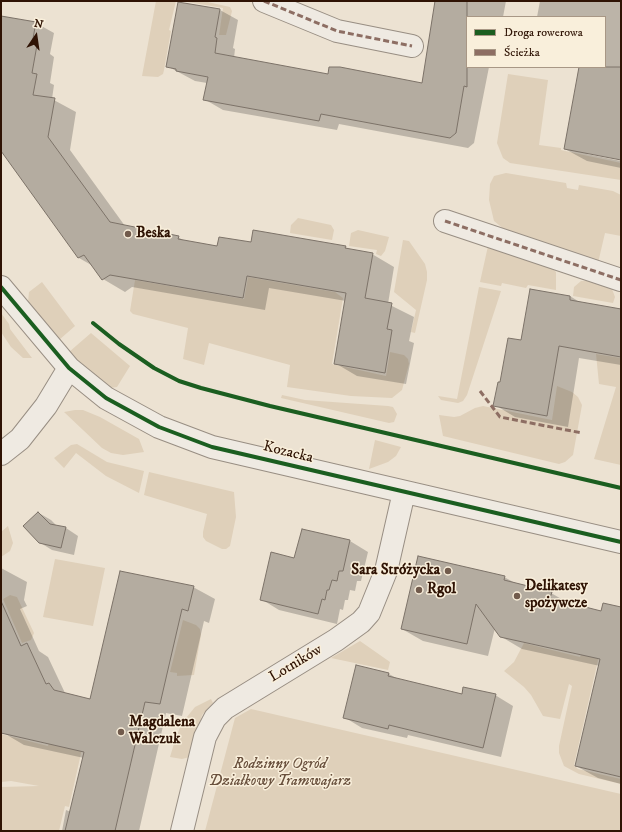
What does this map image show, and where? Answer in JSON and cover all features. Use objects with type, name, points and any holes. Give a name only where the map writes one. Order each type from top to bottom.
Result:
[{"type":"street","points":[[264,1],[337,31],[412,46]]},
{"type":"street","points":[[445,221],[621,280]]},
{"type":"street","name":"Kozacka","points":[[1,287],[68,368],[106,398],[159,427],[193,441],[212,447],[621,542]]},
{"type":"street","points":[[1,454],[20,439],[46,406],[68,368]]},
{"type":"street","name":"Lotników","points":[[182,831],[205,737],[215,718],[225,708],[336,640],[361,622],[368,613],[386,571],[404,492]]},
{"type":"green space","points":[[156,1],[176,1],[169,30],[171,31],[164,70],[163,74],[158,77],[142,76]]},
{"type":"green space","points":[[182,1],[203,1],[230,7],[232,11],[226,35],[219,35],[223,8]]},
{"type":"green space","points":[[508,74],[548,80],[539,145],[561,148],[561,150],[621,163],[621,180],[510,163],[503,158],[497,143]]},
{"type":"green space","points":[[506,173],[566,183],[567,188],[578,190],[579,185],[613,191],[621,195],[621,236],[605,233],[598,263],[505,230],[494,221],[489,200],[490,184],[494,176]]},
{"type":"green space","points":[[298,218],[331,225],[334,230],[332,240],[290,233],[291,225]]},
{"type":"green space","points":[[358,230],[389,237],[385,251],[381,256],[376,254],[377,250],[349,246],[351,233]]},
{"type":"green space","points":[[403,240],[409,241],[425,264],[427,272],[427,280],[415,333],[411,332],[416,310],[394,292]]},
{"type":"green space","points":[[488,246],[551,267],[556,272],[556,290],[528,285],[526,288],[502,283],[501,286],[480,282]]},
{"type":"green space","points":[[600,263],[617,267],[616,269]]},
{"type":"green space","points":[[248,277],[335,292],[343,298],[332,364],[386,376],[390,352],[404,355],[408,359],[409,364],[402,390],[392,398],[351,396],[287,387],[290,365],[209,343],[204,365],[183,359],[188,328],[133,314],[130,311],[135,280],[244,299]]},
{"type":"green space","points":[[581,281],[587,281],[612,289],[615,297],[613,303],[573,296],[574,287]]},
{"type":"green space","points":[[42,282],[75,326],[59,340],[28,302],[29,292]]},
{"type":"green space","points":[[479,287],[501,291],[467,395],[463,401],[458,403],[441,400],[438,396],[457,399]]},
{"type":"green space","points":[[1,313],[9,324],[10,329],[32,358],[23,358],[11,347],[1,332]]},
{"type":"green space","points":[[91,333],[130,366],[117,387],[110,388],[78,362],[69,352]]},
{"type":"green space","points":[[596,354],[621,358],[621,465],[594,459],[616,387],[599,384]]},
{"type":"green space","points":[[557,386],[572,392],[578,397],[582,405],[573,455],[565,462],[559,464],[443,436],[439,415],[454,417],[460,416],[475,408],[483,406],[552,420]]},
{"type":"green space","points":[[282,395],[305,400],[388,406],[393,407],[397,414],[394,422],[389,423],[281,398]]},
{"type":"green space","points":[[83,410],[100,417],[139,439],[144,452],[123,455],[111,453],[102,448],[64,412]]},
{"type":"green space","points":[[375,440],[401,447],[396,456],[388,462],[369,469]]},
{"type":"green space","points":[[77,444],[107,462],[144,471],[139,493],[106,476],[76,453],[64,468],[54,458],[71,445]]},
{"type":"green space","points":[[149,472],[234,492],[236,517],[230,546],[226,549],[222,549],[206,541],[203,537],[207,514],[144,495]]},
{"type":"green space","points":[[8,526],[13,543],[10,551],[1,557],[1,532]]},
{"type":"green space","points":[[55,559],[105,568],[93,626],[43,617]]},
{"type":"green space","points":[[10,595],[17,597],[34,633],[31,640],[22,643],[3,599]]},
{"type":"green space","points":[[183,620],[196,625],[200,629],[201,635],[194,675],[177,676],[177,673],[170,672]]},
{"type":"green space","points":[[360,641],[390,662],[388,670],[331,658]]},
{"type":"green space","points":[[524,643],[580,657],[582,652],[599,656],[574,765],[578,769],[621,779],[621,784],[579,774],[564,766],[559,753],[559,746],[572,686],[569,684],[560,719],[543,716],[531,695],[524,687],[504,671],[514,662]]},
{"type":"green space","points":[[211,699],[213,703],[202,715],[190,757],[182,759],[170,757],[182,723],[195,707]]},
{"type":"green space","name":"Rodzinny Ogród Działkowy Tramwajarz","points":[[251,709],[621,794],[621,831],[205,831],[235,718]]},
{"type":"green space","points":[[1,734],[48,746],[49,742],[82,749],[69,807],[65,806],[59,831],[1,831],[1,787],[39,786],[11,781],[1,782]]},
{"type":"building","points":[[435,1],[467,1],[467,87],[464,86],[456,133],[450,138],[321,114],[319,121],[203,100],[208,77],[176,71],[176,69],[166,67],[178,2],[220,9],[215,37],[217,38],[215,53],[328,74],[329,67],[340,67],[422,83]]},
{"type":"building","points":[[1,16],[36,22],[32,44],[37,45],[32,73],[37,74],[33,95],[55,98],[48,137],[110,222],[179,236],[178,239],[217,246],[219,237],[251,242],[253,230],[346,246],[345,248],[373,253],[365,298],[392,303],[387,329],[392,330],[385,373],[334,364],[346,293],[247,276],[243,298],[110,275],[102,280],[84,255],[78,258],[1,151]]},
{"type":"building","points":[[621,67],[621,160],[564,149],[579,68]]},
{"type":"building","points":[[530,289],[570,296],[570,300],[621,309],[621,357],[559,346],[547,416],[493,406],[498,382],[500,382],[508,338],[521,340]]},
{"type":"building","points":[[38,512],[50,524],[66,527],[61,548],[39,543],[23,526]]},
{"type":"building","points":[[302,529],[350,540],[343,571],[339,571],[337,581],[332,580],[329,590],[327,590],[325,600],[322,599],[318,614],[260,600],[271,552],[294,558]]},
{"type":"building","points":[[418,556],[505,576],[504,580],[552,592],[550,598],[601,611],[603,603],[621,607],[621,777],[575,766],[600,659],[500,637],[476,604],[467,644],[401,629]]},
{"type":"building","points":[[120,571],[194,586],[188,611],[182,609],[160,704],[145,702],[115,831],[65,831],[84,752],[1,733],[1,601],[21,646],[27,643],[46,684],[49,683],[54,690],[90,699]]},
{"type":"building","points":[[356,665],[389,673],[388,676],[462,694],[463,687],[496,694],[483,748],[389,725],[388,729],[343,718]]},
{"type":"marked path","points":[[264,1],[337,31],[412,46]]},
{"type":"marked path","points":[[445,221],[621,280]]},
{"type":"marked path","points":[[480,391],[500,417],[582,433]]},
{"type":"cycle path","points":[[1,287],[69,368],[106,398],[159,427],[212,447],[621,542]]},
{"type":"cycle path","points":[[93,323],[119,344],[154,368],[179,381],[201,388],[270,406],[621,488]]},
{"type":"place","name":"Beska","points":[[128,234]]},
{"type":"place","name":"Sara Stróżycka","points":[[448,571]]},
{"type":"place","name":"Rgol","points":[[419,590]]},
{"type":"place","name":"Delikatesy spożywcze","points":[[517,596]]},
{"type":"place","name":"Magdalena Walczuk","points":[[121,732]]}]
